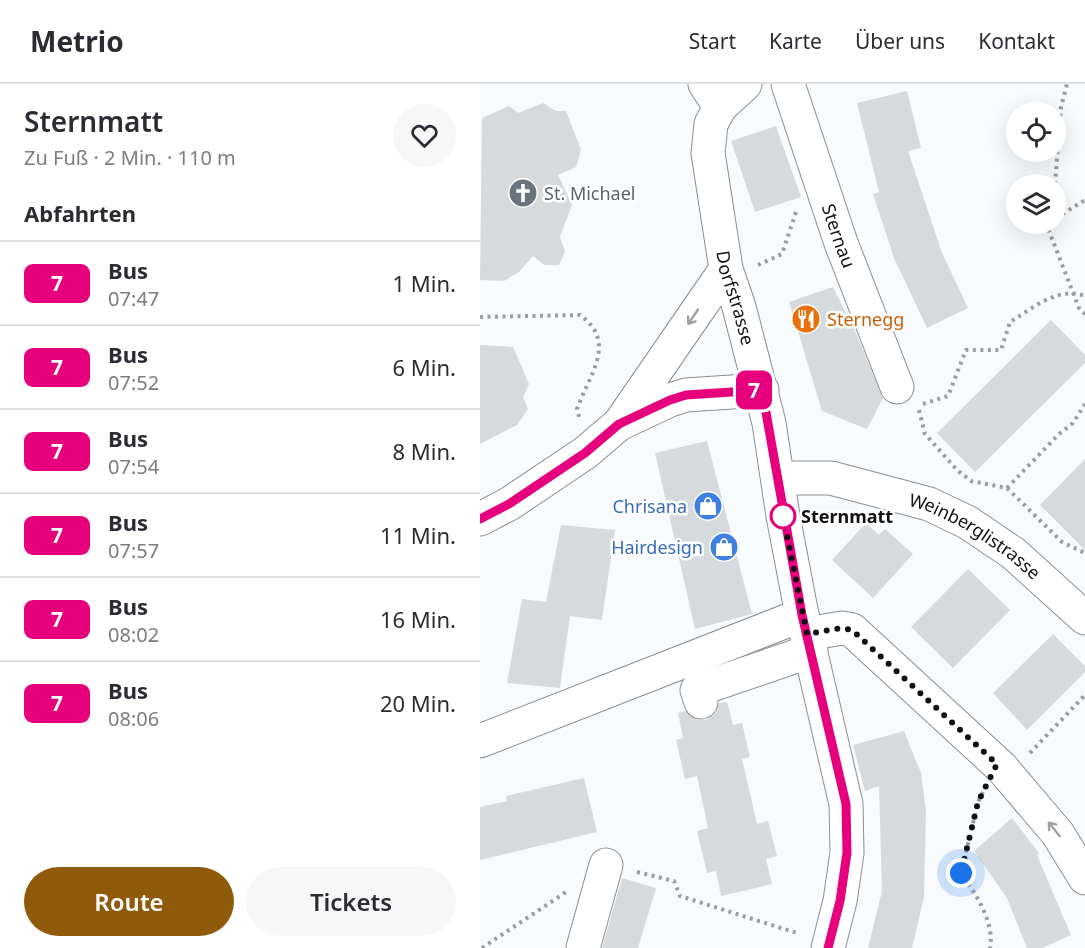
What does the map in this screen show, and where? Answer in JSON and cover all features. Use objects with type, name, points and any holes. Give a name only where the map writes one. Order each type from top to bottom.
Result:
[{"type":"street","points":[[713,95],[745,84]]},
{"type":"street","name":"Sternau","points":[[788,84],[841,243],[897,387]]},
{"type":"street","name":"Dorfstrasse","points":[[713,95],[708,153],[740,267],[739,307],[762,390],[806,633],[846,804],[847,853],[840,901],[815,941]]},
{"type":"street","points":[[480,519],[509,504],[576,459],[619,424],[740,267]]},
{"type":"street","points":[[619,424],[686,395],[762,390]]},
{"type":"street","name":"Weinberglistrasse","points":[[778,478],[831,478],[929,504],[968,522],[1013,553],[1085,618]]},
{"type":"street","points":[[480,741],[806,633],[842,628],[852,630],[1000,766],[1058,834],[1085,878]]},
{"type":"street","points":[[701,702],[698,690],[806,633]]},
{"type":"street","points":[[583,948],[606,865]]},
{"type":"path","points":[[1055,174],[1061,107],[1067,84]]},
{"type":"path","points":[[1066,212],[1085,200]]},
{"type":"path","points":[[1052,234],[1079,308],[1085,314]]},
{"type":"path","points":[[740,267],[782,254]]},
{"type":"path","points":[[1085,296],[1072,291],[1052,297],[1010,322],[1001,350],[966,350],[948,396],[918,405],[925,434],[957,470],[971,481],[1007,488],[1062,542],[1085,553]]},
{"type":"path","points":[[480,317],[580,315],[592,323],[599,335],[599,354],[577,409],[577,415],[582,421]]},
{"type":"path","points":[[1007,488],[1059,434],[1068,429],[1085,404]]},
{"type":"path","points":[[990,948],[991,940],[978,897],[961,873],[978,802],[1000,766],[1034,750],[1085,695]]},
{"type":"path","points":[[606,865],[674,881],[680,896],[815,941]]},
{"type":"path","points":[[482,948],[568,891]]},
{"type":"building","points":[[907,91],[921,148],[908,151],[942,253],[968,308],[927,328],[894,258],[873,194],[879,192],[857,103]]},
{"type":"building","name":"St. Michael","points":[[543,103],[556,111],[566,111],[581,150],[576,167],[558,175],[572,205],[560,237],[565,251],[559,265],[544,265],[533,256],[519,272],[504,281],[480,280],[482,118],[509,106],[518,113]]},
{"type":"building","points":[[776,126],[801,197],[755,212],[731,141]]},
{"type":"building","points":[[833,287],[856,333],[883,398],[867,429],[822,411],[789,302]]},
{"type":"building","points":[[1051,320],[1085,355],[1085,363],[975,472],[937,433]]},
{"type":"building","points":[[480,345],[513,347],[529,384],[523,397],[528,409],[517,425],[480,444]]},
{"type":"building","points":[[707,441],[752,614],[695,629],[655,453]]},
{"type":"building","points":[[1085,459],[1085,550],[1040,505]]},
{"type":"building","points":[[866,523],[879,535],[885,529],[913,554],[873,598],[832,560]]},
{"type":"building","points":[[561,525],[615,530],[602,620],[570,616],[560,688],[507,683],[522,599],[546,602]]},
{"type":"building","points":[[968,569],[1010,610],[953,668],[911,627]]},
{"type":"building","points":[[1053,634],[1085,666],[1085,672],[1027,730],[993,693]]},
{"type":"building","points":[[727,702],[733,725],[742,723],[750,757],[742,759],[757,824],[768,821],[777,856],[766,859],[772,884],[721,896],[716,871],[707,873],[697,831],[708,828],[697,776],[685,779],[676,740],[683,738],[678,713],[685,711],[697,720],[706,720],[715,714],[719,703]]},
{"type":"building","points":[[904,731],[921,773],[926,811],[924,897],[912,948],[868,948],[882,891],[879,786],[865,791],[853,745]]},
{"type":"building","points":[[584,778],[597,832],[480,860],[480,807],[507,801],[506,796]]},
{"type":"building","points":[[1012,818],[1039,853],[1037,855],[1071,935],[1042,948],[1027,948],[1007,898],[974,851]]},
{"type":"building","points":[[622,878],[656,888],[638,948],[602,948]]},
{"type":"bus line","name":"7","points":[[480,519],[509,504],[585,453],[619,424],[670,400],[686,395],[762,390],[802,615],[846,804],[847,853],[840,901],[828,948]]},
{"type":"place","name":"St. Michael","points":[[523,193]]},
{"type":"place","name":"Sternegg","points":[[806,319]]},
{"type":"place","name":"Chrisana","points":[[708,506]]},
{"type":"place","name":"Sternmatt","points":[[783,516]]},
{"type":"place","name":"Hairdesign","points":[[724,547]]},
{"type":"route","points":[[783,516],[807,634],[842,628],[852,630],[997,764],[978,802],[961,873]]}]
